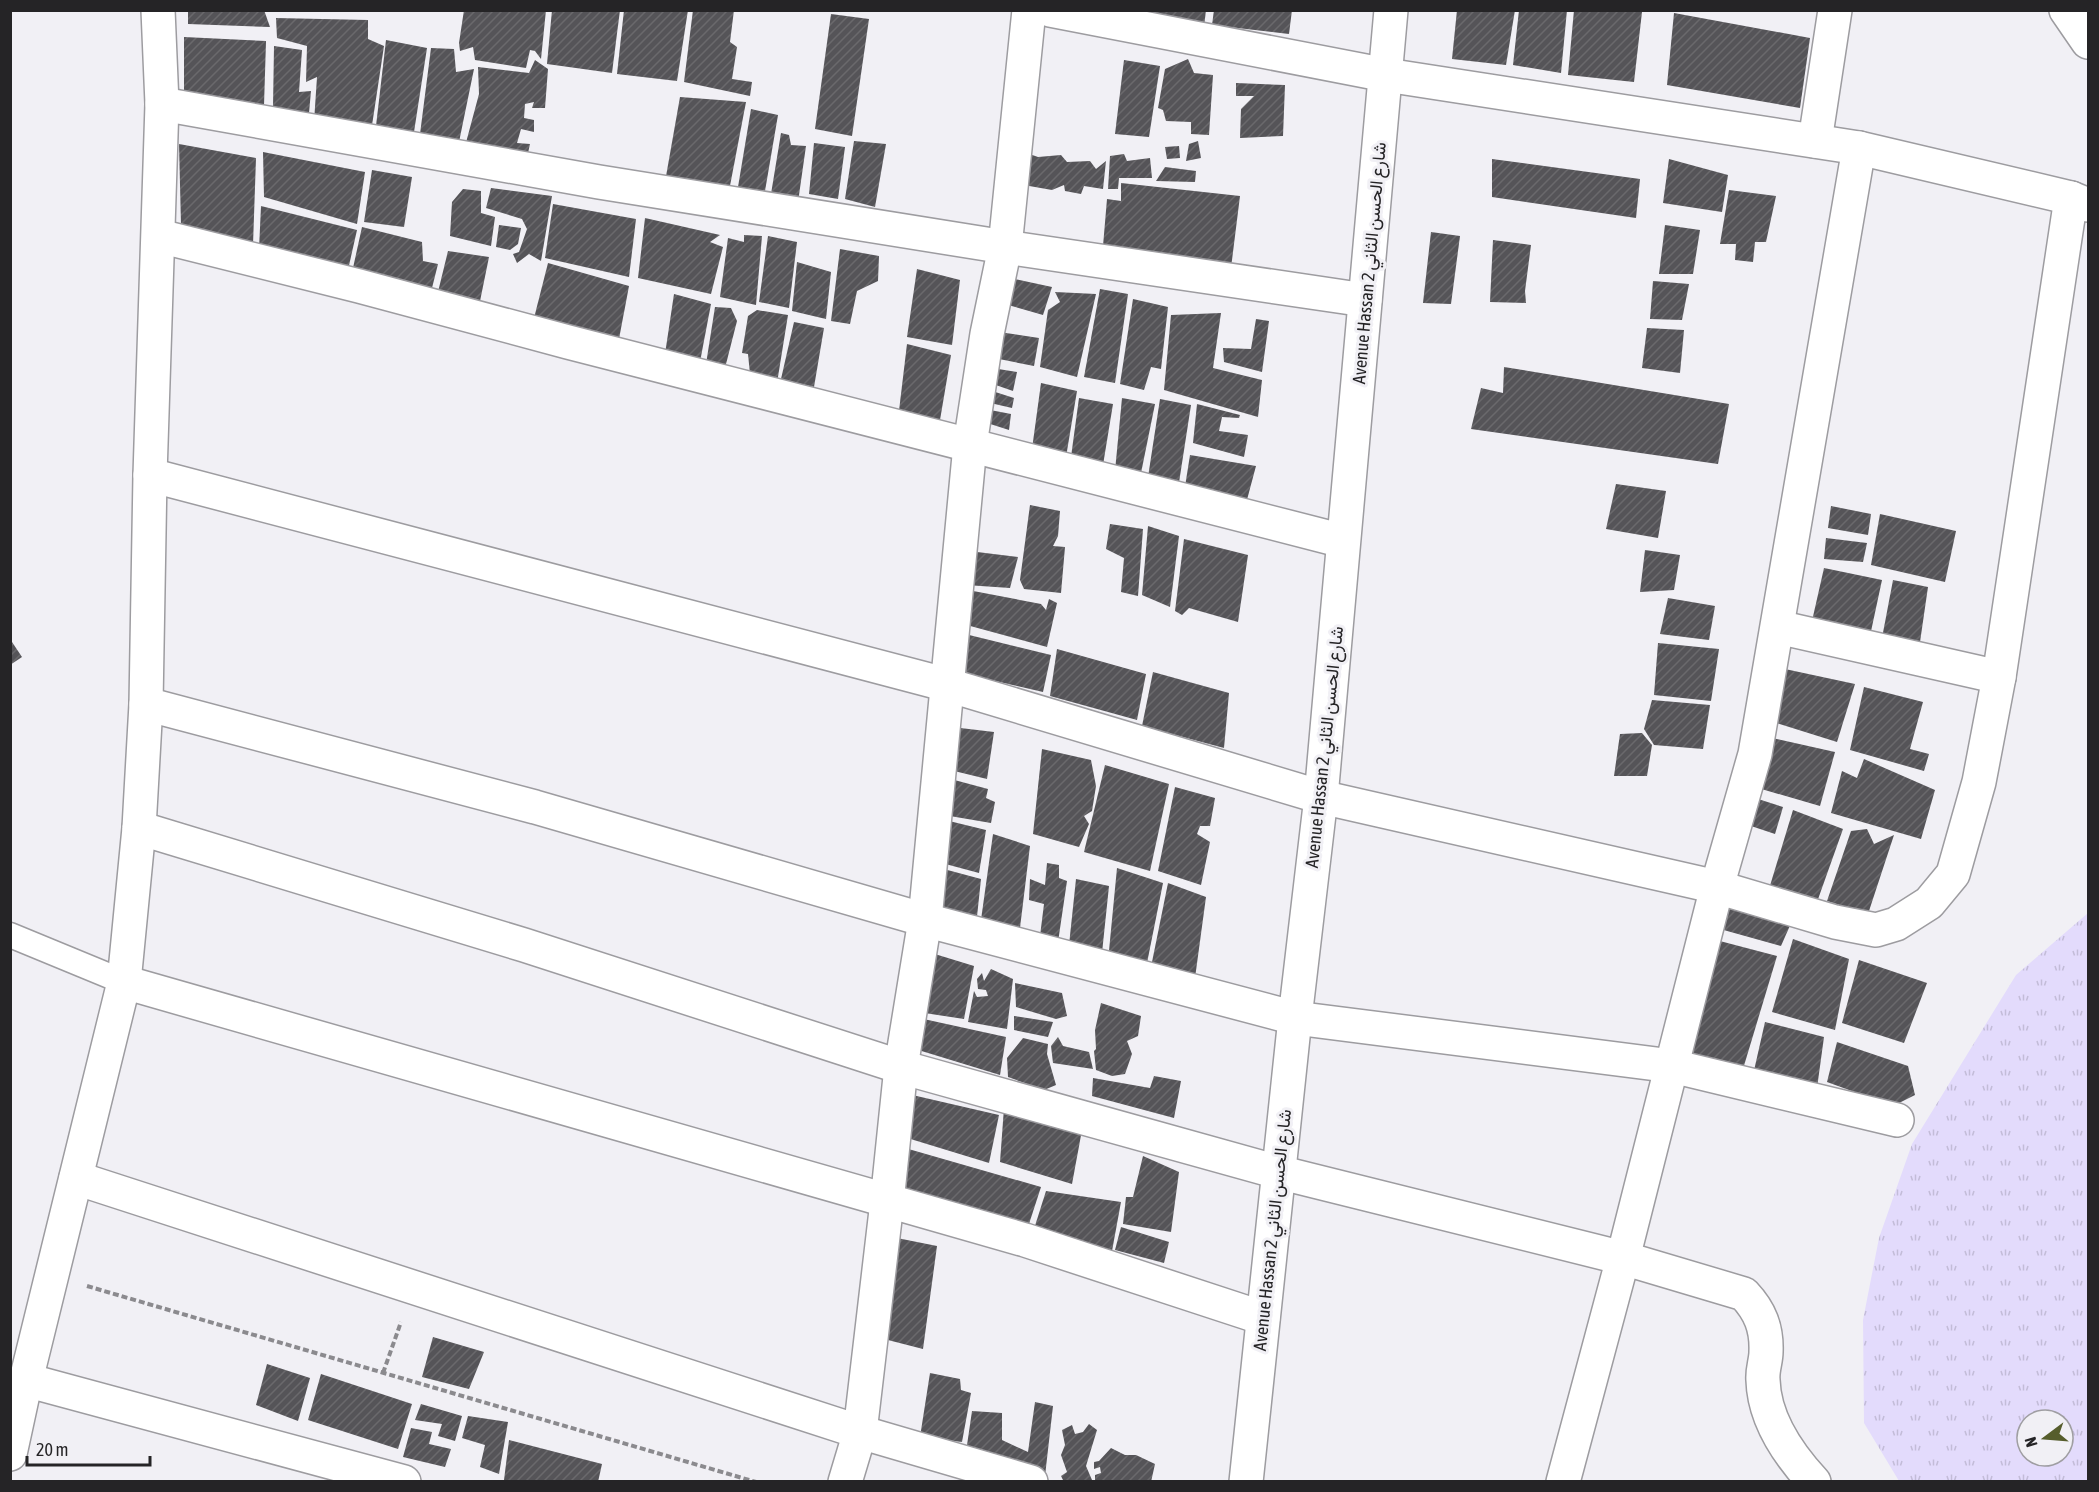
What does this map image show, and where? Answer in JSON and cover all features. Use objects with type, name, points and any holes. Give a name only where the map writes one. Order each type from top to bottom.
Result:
[{"type":"street","points":[[10,1454],[26,1380],[124,982],[139,828],[146,704],[150,475],[162,104],[158,10]]},
{"type":"street","points":[[845,1482],[860,1432],[888,1202],[901,1067],[925,920],[970,445],[987,334],[1005,247],[1029,10]]},
{"type":"street","points":[[150,475],[948,685],[1321,797],[1717,887],[1835,922],[1876,930],[1896,924],[1929,903],[1953,874],[1979,782],[2080,202],[1859,148],[1386,75],[1050,10]]},
{"type":"street","name":"Avenue Hassan 2 شارع الحسن الثاني","points":[[1246,1482],[1278,1172],[1321,797],[1391,10]]},
{"type":"street","points":[[1815,141],[1836,10]]},
{"type":"street","points":[[2066,10],[2088,42]]},
{"type":"street","points":[[162,104],[599,182],[1005,247],[1365,300]]},
{"type":"street","points":[[1563,1482],[1623,1258],[1717,887],[1755,754],[1859,148]]},
{"type":"street","points":[[159,236],[1344,541]]},
{"type":"street","points":[[1778,627],[1999,677]]},
{"type":"street","points":[[146,704],[535,807],[925,920],[1295,1018],[1672,1066],[1897,1120]]},
{"type":"street","points":[[139,828],[524,945],[901,1067],[1278,1172],[1623,1258],[1743,1293],[1756,1306],[1764,1322],[1766,1351],[1763,1380],[1769,1412],[1779,1437],[1799,1466],[1814,1482]]},
{"type":"street","points":[[124,982],[1025,1240],[1263,1318]]},
{"type":"street","points":[[76,1178],[860,1432],[1031,1482]]},
{"type":"street","points":[[26,1380],[404,1482]]},
{"type":"lane","points":[[10,935],[124,982]]},
{"type":"path","points":[[52,1275],[756,1482]]},
{"type":"path","points":[[384,1373],[413,1287]]},
{"type":"green space","points":[[2088,913],[2088,1481],[1899,1481],[1864,1423],[1863,1320],[1879,1238],[1912,1144],[2016,975]]},
{"type":"building","points":[[188,10],[264,10],[270,27],[188,24]]},
{"type":"building","points":[[464,10],[546,10],[541,59],[535,51],[530,50],[526,68],[475,60],[473,47],[460,51]]},
{"type":"building","points":[[552,10],[620,10],[612,73],[547,64]]},
{"type":"building","points":[[624,10],[688,10],[677,81],[617,74]]},
{"type":"building","points":[[693,10],[734,10],[730,42],[737,47],[732,79],[752,82],[750,96],[684,82]]},
{"type":"building","points":[[1127,10],[1206,10],[1204,27]]},
{"type":"building","points":[[1214,10],[1292,10],[1289,34],[1212,25]]},
{"type":"building","points":[[1457,10],[1515,10],[1506,65],[1452,59]]},
{"type":"building","points":[[1519,10],[1567,10],[1561,73],[1513,65]]},
{"type":"building","points":[[1574,10],[1642,12],[1634,82],[1568,75]]},
{"type":"building","points":[[1674,13],[1810,38],[1800,108],[1667,85]]},
{"type":"building","points":[[831,14],[869,19],[852,136],[815,129]]},
{"type":"building","points":[[276,18],[368,20],[368,39],[384,46],[371,132],[314,122],[317,77],[306,82],[307,46],[277,38]]},
{"type":"building","points":[[184,37],[266,41],[264,105],[184,91]]},
{"type":"building","points":[[386,40],[427,48],[414,132],[376,126]]},
{"type":"building","points":[[274,46],[302,50],[299,92],[311,91],[309,113],[273,107]]},
{"type":"building","points":[[431,48],[454,49],[456,72],[474,69],[459,142],[420,134]]},
{"type":"building","points":[[1188,59],[1194,73],[1213,75],[1209,135],[1191,134],[1191,122],[1166,121],[1163,110],[1158,108],[1165,69]]},
{"type":"building","points":[[535,60],[548,69],[545,108],[532,108],[534,102],[525,104],[524,118],[534,120],[534,132],[521,129],[517,143],[530,144],[528,153],[517,150],[514,159],[464,150],[479,94],[478,67],[529,73]]},
{"type":"building","points":[[1124,60],[1160,66],[1149,137],[1115,134]]},
{"type":"building","points":[[1236,83],[1285,85],[1283,136],[1240,138],[1241,109],[1254,96],[1236,96]]},
{"type":"building","points":[[680,97],[746,102],[729,191],[665,182]]},
{"type":"building","points":[[751,109],[778,115],[765,191],[738,187]]},
{"type":"building","points":[[781,133],[789,135],[791,145],[806,146],[798,202],[771,194]]},
{"type":"building","points":[[854,141],[886,144],[875,207],[845,199]]},
{"type":"building","points":[[1198,141],[1201,158],[1186,161],[1189,144]]},
{"type":"building","points":[[814,143],[845,147],[838,199],[809,194]]},
{"type":"building","points":[[179,144],[256,158],[253,245],[181,225]]},
{"type":"building","points":[[1179,146],[1180,158],[1167,159],[1165,147]]},
{"type":"building","points":[[1021,151],[1038,157],[1061,155],[1067,162],[1090,161],[1096,169],[1106,161],[1103,189],[1084,186],[1081,194],[1065,191],[1064,185],[1052,190],[1018,184]]},
{"type":"building","points":[[263,152],[365,172],[357,224],[264,197]]},
{"type":"building","points":[[1124,154],[1127,161],[1150,158],[1152,178],[1119,178],[1118,189],[1108,189],[1110,156]]},
{"type":"building","points":[[1492,159],[1640,179],[1636,218],[1492,197]]},
{"type":"building","points":[[1669,159],[1728,175],[1722,212],[1663,203]]},
{"type":"building","points":[[1165,167],[1196,171],[1195,182],[1156,181]]},
{"type":"building","points":[[372,170],[412,177],[404,227],[364,222]]},
{"type":"building","points":[[1121,183],[1240,196],[1231,268],[1103,246],[1107,199],[1121,201]]},
{"type":"building","points":[[491,188],[552,196],[541,261],[529,254],[517,263],[513,254],[519,252],[527,229],[522,219],[486,208]]},
{"type":"building","points":[[463,189],[481,191],[481,213],[495,217],[491,246],[450,236],[452,202]]},
{"type":"building","points":[[1729,190],[1776,196],[1766,242],[1755,242],[1753,262],[1735,260],[1736,244],[1720,244]]},
{"type":"building","points":[[553,204],[636,219],[629,277],[545,258]]},
{"type":"building","points":[[261,206],[357,230],[348,270],[259,249]]},
{"type":"building","points":[[645,218],[720,235],[710,242],[723,247],[711,294],[638,278]]},
{"type":"building","points":[[499,225],[521,228],[518,244],[510,250],[496,247]]},
{"type":"building","points":[[1665,225],[1700,230],[1693,274],[1659,274]]},
{"type":"building","points":[[362,227],[422,242],[423,261],[438,264],[431,292],[353,268]]},
{"type":"building","points":[[1431,232],[1460,236],[1451,304],[1423,303]]},
{"type":"building","points":[[744,235],[762,236],[756,305],[720,297],[728,238],[744,242]]},
{"type":"building","points":[[768,236],[797,242],[789,308],[759,302]]},
{"type":"building","points":[[1493,240],[1531,245],[1525,291],[1526,303],[1490,302]]},
{"type":"building","points":[[840,249],[879,256],[878,281],[857,291],[850,324],[831,321]]},
{"type":"building","points":[[448,251],[489,257],[478,311],[437,296]]},
{"type":"building","points":[[797,262],[831,272],[826,319],[792,311]]},
{"type":"building","points":[[548,263],[629,286],[619,339],[532,326]]},
{"type":"building","points":[[917,269],[960,280],[952,345],[907,337]]},
{"type":"building","points":[[1005,277],[1052,287],[1043,315],[1001,303]]},
{"type":"building","points":[[1653,281],[1689,284],[1682,320],[1650,319]]},
{"type":"building","points":[[1100,289],[1128,294],[1115,383],[1084,377]]},
{"type":"building","points":[[1055,292],[1096,294],[1077,377],[1040,367],[1048,310],[1060,302]]},
{"type":"building","points":[[674,294],[711,304],[699,367],[665,354]]},
{"type":"building","points":[[1133,299],[1168,307],[1161,369],[1151,367],[1144,390],[1120,384]]},
{"type":"building","points":[[715,307],[731,308],[737,321],[725,368],[706,364]]},
{"type":"building","points":[[757,310],[788,315],[777,383],[750,374],[748,354],[742,353],[748,316]]},
{"type":"building","points":[[1221,313],[1213,368],[1262,380],[1258,417],[1164,390],[1171,315]]},
{"type":"building","points":[[1256,319],[1269,321],[1262,372],[1224,362],[1223,348],[1251,349]]},
{"type":"building","points":[[794,322],[824,328],[814,387],[781,379]]},
{"type":"building","points":[[1647,328],[1684,330],[1680,373],[1642,368]]},
{"type":"building","points":[[999,332],[1039,338],[1034,366],[994,358]]},
{"type":"building","points":[[907,344],[951,355],[939,426],[898,419]]},
{"type":"building","points":[[1504,367],[1729,404],[1718,464],[1471,429],[1481,388],[1503,393]]},
{"type":"building","points":[[992,368],[1017,372],[1013,391],[990,383]]},
{"type":"building","points":[[1041,383],[1077,391],[1066,457],[1032,449]]},
{"type":"building","points":[[989,390],[1014,398],[1012,408],[986,402]]},
{"type":"building","points":[[1079,398],[1113,404],[1103,465],[1071,457]]},
{"type":"building","points":[[1122,398],[1155,404],[1140,478],[1115,471]]},
{"type":"building","points":[[1160,399],[1191,405],[1178,489],[1148,477]]},
{"type":"building","points":[[1197,404],[1240,415],[1239,418],[1222,417],[1219,431],[1248,435],[1244,457],[1193,443]]},
{"type":"building","points":[[985,409],[1011,414],[1009,430],[984,422]]},
{"type":"building","points":[[1190,455],[1256,466],[1244,511],[1184,493]]},
{"type":"building","points":[[1616,484],[1666,491],[1658,538],[1606,529]]},
{"type":"building","points":[[1030,505],[1060,511],[1058,536],[1053,546],[1065,547],[1061,593],[1024,589],[1020,580]]},
{"type":"building","points":[[1831,506],[1871,514],[1868,535],[1828,528]]},
{"type":"building","points":[[1880,514],[1956,531],[1945,582],[1871,565]]},
{"type":"building","points":[[1110,524],[1143,529],[1138,596],[1121,592],[1124,558],[1106,549]]},
{"type":"building","points":[[1148,526],[1179,536],[1170,607],[1142,595]]},
{"type":"building","points":[[1826,538],[1867,543],[1863,562],[1824,559]]},
{"type":"building","points":[[1184,539],[1248,555],[1238,622],[1189,608],[1182,615],[1175,611]]},
{"type":"building","points":[[1645,550],[1680,555],[1674,590],[1640,592]]},
{"type":"building","points":[[969,551],[1018,557],[1010,588],[966,585]]},
{"type":"building","points":[[1824,568],[1882,580],[1870,636],[1812,621]]},
{"type":"building","points":[[1893,580],[1928,587],[1920,642],[1882,638]]},
{"type":"building","points":[[968,590],[1041,604],[1046,610],[1049,599],[1057,603],[1047,647],[963,624]]},
{"type":"building","points":[[1668,598],[1715,606],[1709,640],[1660,634]]},
{"type":"building","points":[[961,633],[1051,655],[1043,692],[957,672]]},
{"type":"building","points":[[10,639],[22,657],[10,665]]},
{"type":"building","points":[[1658,643],[1719,649],[1711,701],[1654,695]]},
{"type":"building","points":[[1057,649],[1146,674],[1137,720],[1050,696]]},
{"type":"building","points":[[1785,669],[1855,684],[1837,742],[1776,723]]},
{"type":"building","points":[[1153,672],[1229,693],[1224,748],[1142,726]]},
{"type":"building","points":[[1864,687],[1923,702],[1910,749],[1929,754],[1924,771],[1850,750]]},
{"type":"building","points":[[1652,700],[1710,705],[1703,749],[1654,745],[1644,729]]},
{"type":"building","points":[[952,727],[994,732],[987,779],[946,769]]},
{"type":"building","points":[[1642,733],[1652,745],[1647,776],[1614,776],[1620,734]]},
{"type":"building","points":[[1768,737],[1835,752],[1820,806],[1758,788]]},
{"type":"building","points":[[1042,749],[1091,760],[1096,786],[1092,811],[1084,816],[1089,824],[1079,847],[1033,834]]},
{"type":"building","points":[[1864,759],[1935,790],[1921,839],[1831,813],[1842,771],[1857,778]]},
{"type":"building","points":[[1105,765],[1169,784],[1150,871],[1084,852]]},
{"type":"building","points":[[947,778],[988,789],[986,798],[995,802],[991,823],[944,815]]},
{"type":"building","points":[[1175,787],[1215,798],[1210,826],[1200,826],[1197,834],[1210,842],[1201,885],[1158,871]]},
{"type":"building","points":[[1755,798],[1783,807],[1775,834],[1745,824]]},
{"type":"building","points":[[1793,810],[1843,829],[1817,902],[1769,889]]},
{"type":"building","points":[[941,819],[986,830],[979,873],[938,862]]},
{"type":"building","points":[[1867,829],[1874,844],[1894,835],[1868,914],[1827,901],[1851,831]]},
{"type":"building","points":[[993,834],[1030,846],[1019,936],[980,927]]},
{"type":"building","points":[[1047,863],[1059,865],[1059,878],[1067,881],[1058,942],[1040,936],[1044,904],[1029,900],[1030,879],[1045,885]]},
{"type":"building","points":[[940,868],[981,879],[976,926],[934,915]]},
{"type":"building","points":[[1117,868],[1163,883],[1145,973],[1108,961]]},
{"type":"building","points":[[1076,879],[1109,886],[1102,953],[1069,945]]},
{"type":"building","points":[[1168,883],[1206,897],[1195,978],[1151,967]]},
{"type":"building","points":[[1728,905],[1792,921],[1781,946],[1720,929]]},
{"type":"building","points":[[1793,939],[1849,959],[1835,1030],[1772,1012]]},
{"type":"building","points":[[1716,940],[1777,956],[1743,1069],[1687,1056]]},
{"type":"building","points":[[925,951],[974,966],[964,1019],[918,1012]]},
{"type":"building","points":[[1859,960],[1927,983],[1904,1043],[1842,1023]]},
{"type":"building","points":[[991,969],[1013,979],[1007,1029],[968,1022],[974,991],[977,997],[988,996],[986,990],[978,989],[977,979],[982,973],[984,981]]},
{"type":"building","points":[[1015,983],[1062,993],[1067,1016],[1056,1019],[1016,1007]]},
{"type":"building","points":[[1101,1003],[1141,1016],[1138,1036],[1127,1041],[1132,1054],[1125,1074],[1112,1076],[1096,1070],[1095,1030]]},
{"type":"building","points":[[1014,1016],[1053,1022],[1048,1037],[1014,1030]]},
{"type":"building","points":[[919,1018],[1006,1037],[1000,1075],[915,1049]]},
{"type":"building","points":[[1765,1022],[1824,1037],[1817,1088],[1753,1075]]},
{"type":"building","points":[[1058,1037],[1063,1046],[1089,1052],[1093,1069],[1053,1063],[1051,1046]]},
{"type":"building","points":[[1023,1038],[1048,1044],[1047,1054],[1056,1085],[1044,1090],[1008,1077],[1007,1058]]},
{"type":"building","points":[[1837,1042],[1908,1066],[1915,1095],[1893,1106],[1827,1082]]},
{"type":"building","points":[[1154,1076],[1181,1081],[1174,1118],[1092,1096],[1093,1078],[1150,1088]]},
{"type":"building","points":[[908,1094],[999,1115],[989,1163],[904,1137]]},
{"type":"building","points":[[1004,1108],[1082,1130],[1072,1184],[1000,1162]]},
{"type":"building","points":[[905,1148],[1041,1187],[1028,1227],[897,1195]]},
{"type":"building","points":[[1143,1156],[1179,1172],[1171,1232],[1123,1224],[1126,1197],[1133,1197]]},
{"type":"building","points":[[1046,1191],[1121,1202],[1112,1251],[1034,1229]]},
{"type":"building","points":[[1121,1227],[1169,1242],[1164,1263],[1115,1250]]},
{"type":"building","points":[[892,1237],[937,1246],[923,1349],[884,1339]]},
{"type":"building","points":[[433,1337],[484,1352],[469,1389],[422,1377]]},
{"type":"building","points":[[267,1364],[310,1378],[298,1421],[256,1405]]},
{"type":"building","points":[[930,1373],[960,1379],[961,1390],[971,1393],[962,1442],[920,1437]]},
{"type":"building","points":[[321,1374],[412,1404],[398,1449],[308,1420]]},
{"type":"building","points":[[1035,1402],[1053,1406],[1045,1476],[966,1452],[972,1411],[1002,1413],[1002,1440],[1028,1452]]},
{"type":"building","points":[[421,1404],[462,1416],[455,1441],[438,1436],[442,1424],[415,1420]]},
{"type":"building","points":[[468,1416],[508,1422],[499,1474],[480,1467],[485,1445],[462,1438]]},
{"type":"building","points":[[1089,1424],[1097,1430],[1086,1466],[1092,1480],[1064,1482],[1061,1476],[1067,1472],[1061,1455],[1065,1445],[1062,1430],[1072,1425],[1075,1434],[1083,1432]]},
{"type":"building","points":[[411,1428],[432,1432],[429,1444],[451,1449],[445,1467],[403,1457]]},
{"type":"building","points":[[509,1440],[602,1464],[598,1482],[504,1480]]},
{"type":"building","points":[[1111,1448],[1125,1455],[1136,1455],[1155,1464],[1151,1482],[1095,1482],[1095,1475],[1101,1473],[1100,1467],[1094,1469],[1094,1462],[1099,1461]]}]
